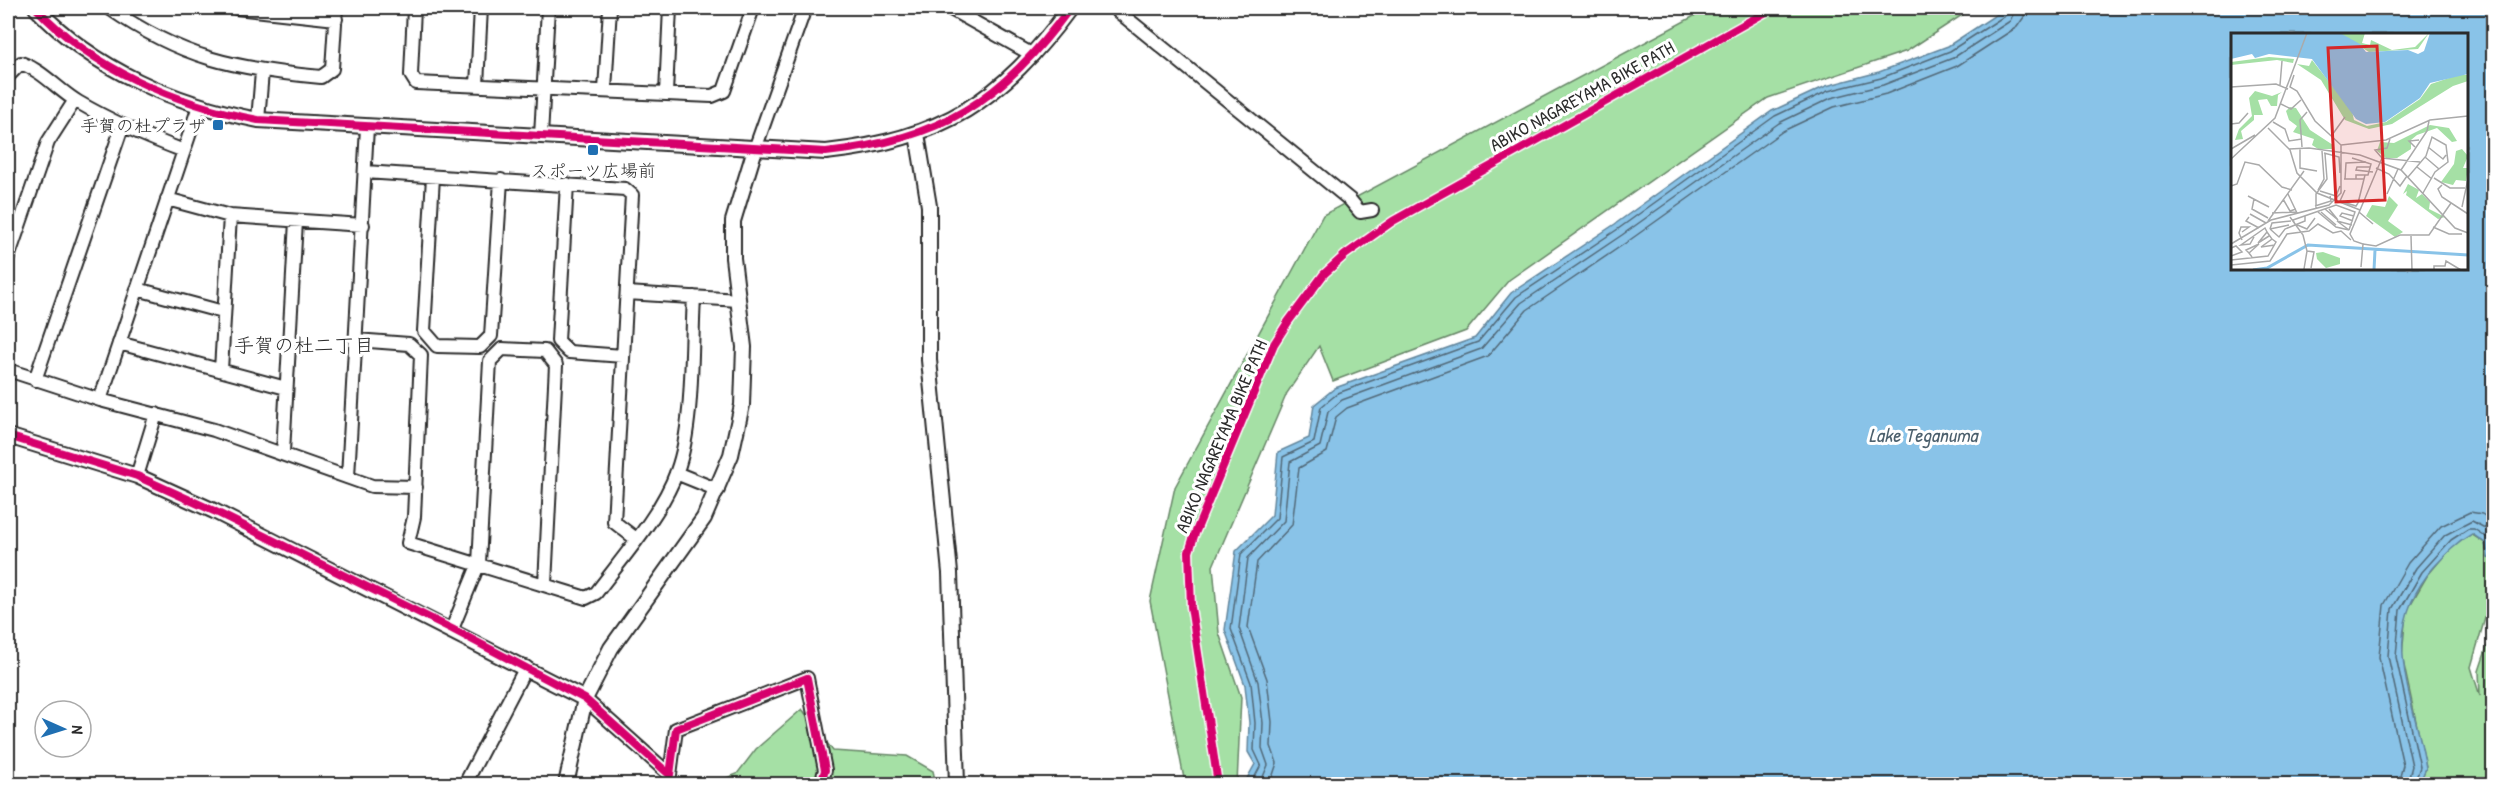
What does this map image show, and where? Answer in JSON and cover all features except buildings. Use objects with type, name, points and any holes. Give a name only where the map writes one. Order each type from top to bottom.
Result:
[{"type":"street","points":[[36,8],[77,44],[147,86],[199,106],[258,120],[826,152],[876,145],[917,134],[972,108],[1006,82],[1033,55],[1070,8]]},
{"type":"street","points":[[109,8],[170,45],[213,61],[262,72],[321,77],[332,69],[336,13],[236,8]]},
{"type":"street","points":[[414,8],[411,75],[417,82],[712,96],[724,91],[753,8]]},
{"type":"street","points":[[477,85],[481,8]]},
{"type":"street","points":[[541,136],[548,8]]},
{"type":"street","points":[[605,90],[610,8]]},
{"type":"street","points":[[666,93],[670,8]]},
{"type":"street","points":[[566,784],[585,699],[611,648],[688,541],[718,490],[731,455],[742,405],[744,347],[733,258],[733,221],[755,149],[805,8]]},
{"type":"street","points":[[949,8],[1033,55]]},
{"type":"street","points":[[1114,8],[1350,200],[1360,212],[1372,210]]},
{"type":"street","points":[[8,76],[21,63],[32,67],[75,100],[122,127],[184,151]]},
{"type":"street","points":[[258,120],[262,72]]},
{"type":"street","points":[[8,258],[48,142],[75,100]]},
{"type":"street","points":[[100,400],[199,106]]},
{"type":"street","points":[[35,380],[122,127]]},
{"type":"street","points":[[348,477],[367,127]]},
{"type":"street","points":[[917,134],[929,207],[929,360],[950,573],[957,784]]},
{"type":"street","points":[[365,172],[567,184],[625,189],[632,195],[615,522],[636,539]]},
{"type":"street","points":[[433,177],[424,331],[437,346],[480,347],[491,336],[501,180]]},
{"type":"street","points":[[567,184],[558,341],[569,352],[623,357]]},
{"type":"street","points":[[166,199],[230,216],[363,225]]},
{"type":"street","points":[[221,370],[230,216]]},
{"type":"street","points":[[283,452],[296,221]]},
{"type":"street","points":[[137,289],[223,312]]},
{"type":"street","points":[[627,293],[739,300]]},
{"type":"street","points":[[356,340],[409,344],[422,355],[414,518],[408,543],[479,563],[586,598],[596,593],[636,539],[676,473],[686,438],[694,297]]},
{"type":"street","points":[[119,343],[286,388]]},
{"type":"street","points":[[452,629],[479,563],[490,361],[502,349],[545,351],[556,365],[545,584]]},
{"type":"street","points":[[8,370],[100,400],[156,414],[283,452],[372,486],[416,487]]},
{"type":"street","points":[[137,476],[156,414]]},
{"type":"street","points":[[8,436],[137,476],[214,511],[526,667],[585,699],[669,780]]},
{"type":"street","points":[[676,473],[718,490]]},
{"type":"street","points":[[465,784],[526,667]]},
{"type":"street","points":[[669,780],[676,729],[807,678],[825,770],[821,784]]},
{"type":"green space","points":[[1709,8],[1973,8],[1907,51],[1768,98],[1509,280],[1466,331],[1333,381],[1319,346],[1287,393],[1213,566],[1219,633],[1241,697],[1237,784],[1185,784],[1150,601],[1175,487],[1323,215]]},
{"type":"green space","points":[[2471,534],[2485,543],[2488,558],[2493,559],[2493,598],[2471,667],[2480,696],[2479,671],[2493,629],[2493,784],[2419,784],[2426,768],[2402,656],[2406,612],[2427,576],[2455,543]]},
{"type":"green space","points":[[802,709],[833,751],[907,756],[933,771],[936,784],[711,784],[737,774],[756,749]]},
{"type":"water","name":"Lake Teganuma","points":[[2006,8],[2493,8],[2493,559],[2488,558],[2485,543],[2472,534],[2466,537],[2434,567],[2417,592],[2407,616],[2403,640],[2404,664],[2426,768],[2419,784],[1244,784],[1255,764],[1248,752],[1249,723],[1245,685],[1225,630],[1236,551],[1272,515],[1278,452],[1309,438],[1314,405],[1335,388],[1475,338],[1511,293],[1615,224],[1772,111],[1826,86],[1879,72],[1948,46]]},
{"type":"cycle path","points":[[36,8],[84,49],[138,81],[197,104],[258,120],[826,152],[867,146],[904,137],[966,110],[994,91],[1020,68],[1070,8]]},
{"type":"cycle path","name":"ABIKO NAGAREYAMA BIKE PATH","points":[[1218,784],[1191,607],[1189,552],[1274,344],[1288,322],[1324,274],[1345,255],[1393,221],[1773,8]]},
{"type":"cycle path","points":[[8,436],[137,476],[214,511],[452,629],[585,699],[670,775],[676,729],[807,678],[825,770],[821,784]]},
{"type":"place","name":"手賀の杜プラザ","points":[[218,125]]},
{"type":"place","name":"スポーツ広場前","points":[[593,150]]},
{"type":"district","name":"手賀の杜二丁目","points":[[304,344]]}]
